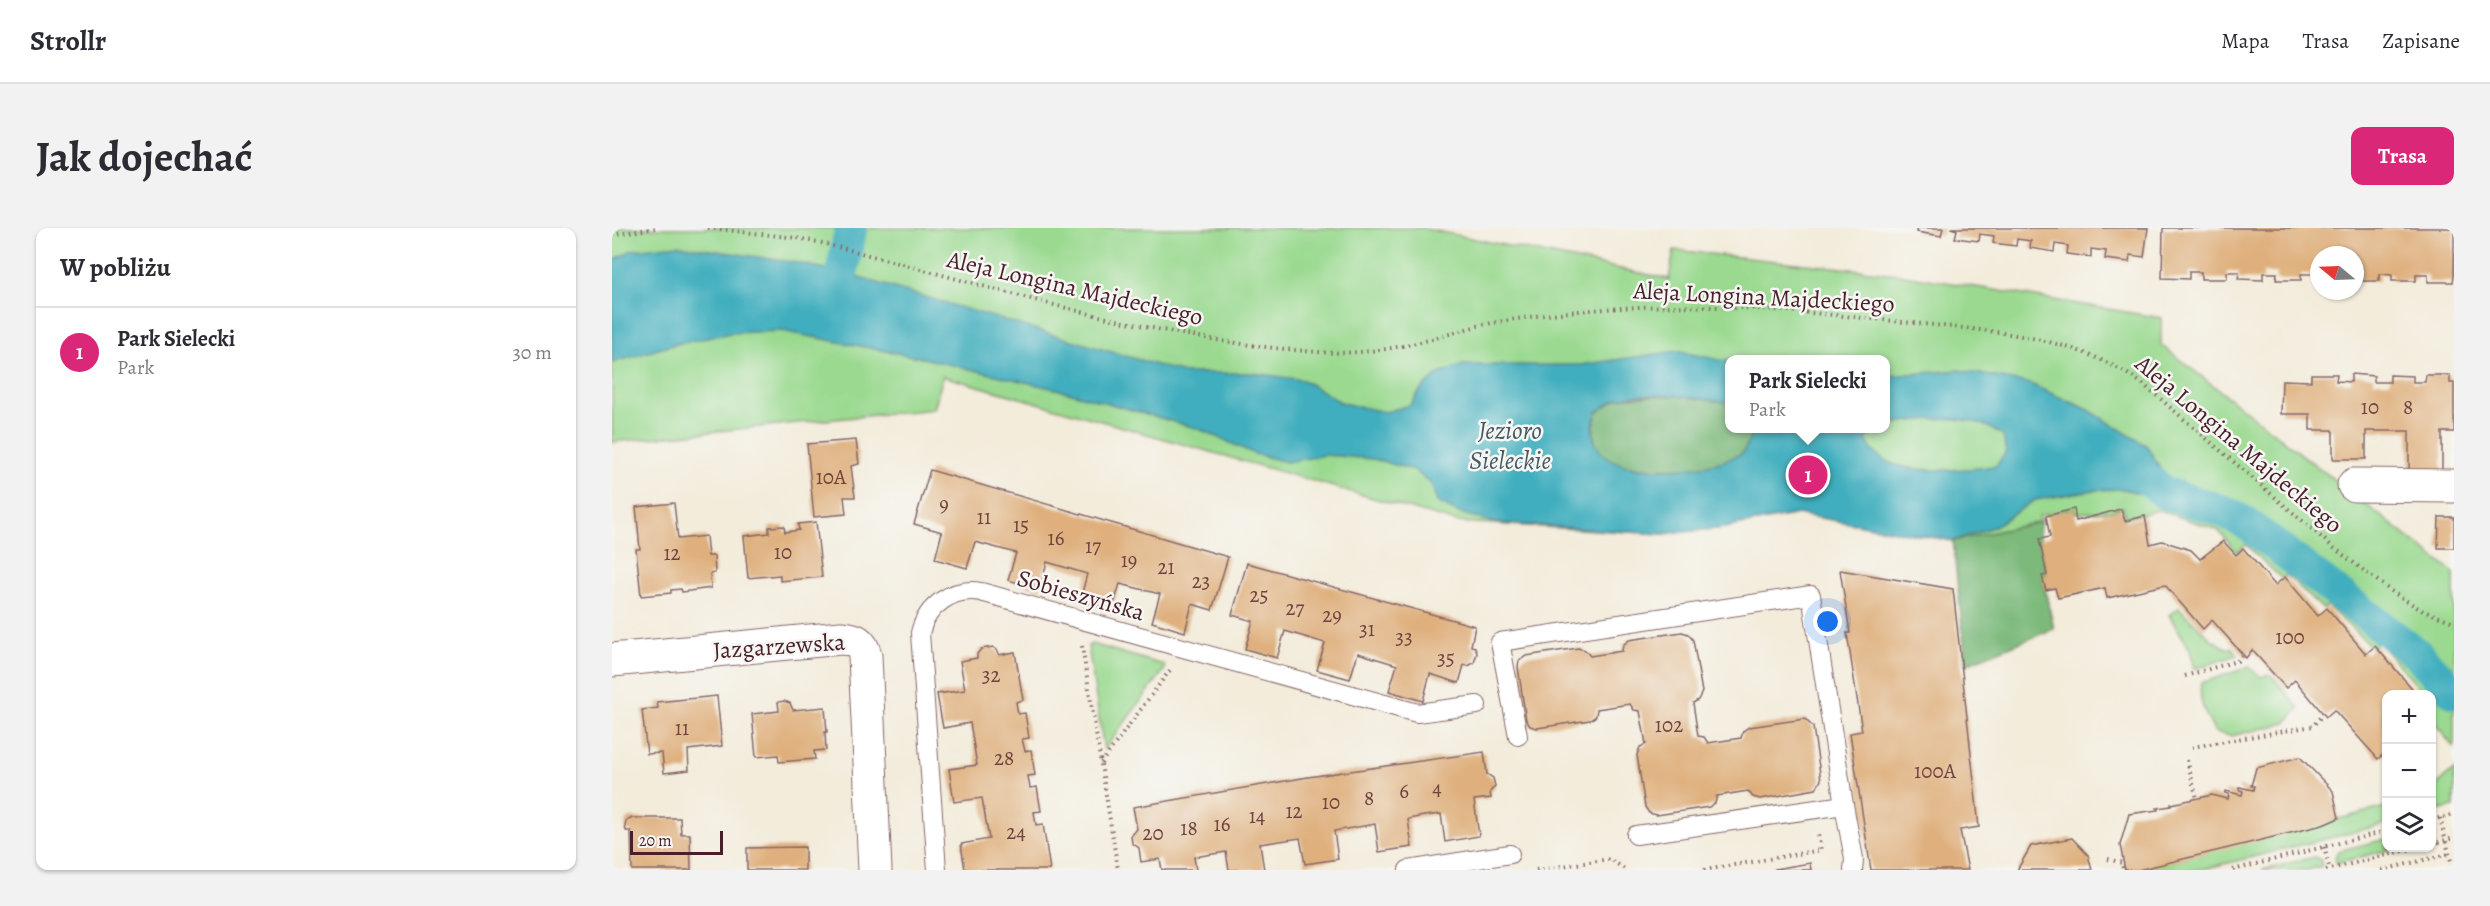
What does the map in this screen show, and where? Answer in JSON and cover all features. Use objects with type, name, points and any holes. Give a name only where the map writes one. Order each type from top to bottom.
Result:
[{"type":"street","points":[[2354,485],[2454,486]]},
{"type":"street","name":"Jazgarzewska","points":[[612,660],[841,638],[859,641],[866,656],[875,870]]},
{"type":"lane","name":"Sobieszyńska","points":[[937,870],[920,633],[928,613],[954,593],[972,590],[1417,713],[1477,705]]},
{"type":"lane","points":[[1518,736],[1500,642],[1811,595],[1854,859],[1853,870]]},
{"type":"lane","points":[[1636,835],[1844,804]]},
{"type":"lane","points":[[1408,870],[1510,854]]},
{"type":"path","points":[[612,235],[656,228]]},
{"type":"path","name":"Aleja Longina Majdeckiego","points":[[708,228],[822,243],[1146,328],[1318,352],[1352,353],[1386,349],[1493,322],[1606,309],[1659,307],[1810,314],[1975,330],[2044,340],[2082,351],[2124,370],[2334,548],[2391,591],[2423,611],[2454,622]]},
{"type":"path","points":[[1078,619],[1118,870]]},
{"type":"path","points":[[1101,763],[1185,649]]},
{"type":"path","points":[[2185,676],[2237,661],[2243,655]]},
{"type":"path","points":[[2192,747],[2313,726],[2323,714]]},
{"type":"path","points":[[2187,760],[2197,799]]},
{"type":"path","points":[[1704,870],[1821,850],[1814,809]]},
{"type":"path","points":[[2436,819],[2454,814]]},
{"type":"path","points":[[2440,818],[2451,861]]},
{"type":"path","points":[[2233,870],[2382,832]]},
{"type":"path","points":[[2436,843],[2454,838]]},
{"type":"path","points":[[2324,847],[2329,870],[2400,852]]},
{"type":"path","points":[[2382,870],[2449,854]]},
{"type":"path","points":[[1536,870],[1610,859],[1626,870]]},
{"type":"path","points":[[2108,859],[2122,863],[2123,870]]},
{"type":"green space","points":[[612,228],[1422,228],[1669,279],[1674,250],[1898,274],[2161,318],[2161,345],[2454,573],[2454,748],[2436,724],[2436,690],[2421,690],[2378,642],[2372,647],[2327,606],[2323,609],[2286,575],[2282,579],[2246,545],[2237,552],[2218,530],[2159,510],[2125,518],[2123,507],[2111,511],[2076,513],[2074,508],[2039,516],[2040,522],[1953,541],[1798,514],[1724,528],[1662,534],[1457,522],[943,376],[934,409],[612,442]]},
{"type":"green space","points":[[1681,396],[1725,402],[1725,433],[1753,433],[1743,453],[1715,464],[1673,469],[1631,466],[1614,462],[1599,451],[1594,441],[1594,429],[1597,412],[1618,398]]},
{"type":"green space","points":[[2040,522],[2039,539],[2047,575],[2042,577],[2054,629],[1966,664],[1953,541]]},
{"type":"green space","points":[[2179,608],[2211,639],[2228,649],[2232,647],[2237,655],[2195,669],[2190,649],[2169,615]]},
{"type":"green space","points":[[1092,644],[1164,665],[1165,669],[1104,750],[1088,646]]},
{"type":"green space","points":[[2249,667],[2261,677],[2272,676],[2299,708],[2286,723],[2231,736],[2215,732],[2202,702],[2201,683]]},
{"type":"green space","points":[[2454,770],[2454,807],[2436,811],[2436,786]]},
{"type":"green space","points":[[2382,808],[2382,825],[2200,870],[2138,870]]},
{"type":"green space","points":[[2382,840],[2382,852],[2336,863],[2335,857],[2338,851]]},
{"type":"green space","points":[[2315,857],[2321,860],[2322,866],[2307,870],[2262,870]]},
{"type":"water","name":"Jezioro Sieleckie","points":[[678,245],[798,263],[840,272],[1184,373],[1252,373],[1303,380],[1342,403],[1385,412],[1410,405],[1422,388],[1439,374],[1463,365],[1580,365],[1677,351],[1725,361],[1725,402],[1672,396],[1627,396],[1609,403],[1597,412],[1593,430],[1597,446],[1608,458],[1625,465],[1645,468],[1687,468],[1726,460],[1743,453],[1753,433],[1870,433],[1866,439],[1874,452],[1887,462],[1904,467],[1944,470],[1996,466],[2006,452],[2003,436],[1991,428],[1947,418],[1890,424],[1890,376],[1959,370],[2028,383],[2089,410],[2147,446],[2170,485],[2162,499],[2123,489],[2095,490],[2035,500],[1993,527],[1953,541],[1798,514],[1724,528],[1662,534],[1495,523],[1459,513],[1437,502],[1431,484],[1414,470],[1373,459],[1325,455],[1287,462],[1255,454],[1199,429],[1068,392],[918,357],[781,331],[731,333],[672,345],[612,363],[612,261],[632,250]]},
{"type":"building","points":[[1917,228],[1943,228],[1941,236],[1917,232]]},
{"type":"building","points":[[1951,228],[2148,228],[2144,257],[2130,255],[2129,262],[2105,259],[2106,251],[2091,249],[2091,257],[2067,254],[2068,246],[2055,244],[2054,252],[2030,248],[2031,241],[2017,239],[2016,246],[1993,243],[1994,236],[1980,234],[1979,241],[1955,238],[1957,230]]},
{"type":"building","points":[[2163,228],[2454,228],[2453,282],[2428,282],[2428,275],[2416,275],[2416,281],[2392,281],[2392,275],[2379,274],[2379,281],[2364,281],[2364,246],[2310,246],[2310,274],[2301,274],[2301,280],[2276,280],[2277,273],[2263,273],[2263,280],[2238,279],[2239,272],[2227,272],[2227,279],[2201,279],[2201,272],[2189,272],[2189,279],[2162,278]]},
{"type":"building","points":[[2311,374],[2337,374],[2336,381],[2351,382],[2351,374],[2374,376],[2374,382],[2390,382],[2390,375],[2413,376],[2413,382],[2425,382],[2426,375],[2450,375],[2450,383],[2454,383],[2454,432],[2442,432],[2442,471],[2409,471],[2409,431],[2366,431],[2366,459],[2333,459],[2333,430],[2310,430],[2310,414],[2281,414],[2282,380],[2311,381]]},
{"type":"building","points":[[856,440],[859,464],[851,466],[855,497],[844,497],[846,514],[814,517],[807,444]]},
{"type":"building","points":[[930,470],[1228,557],[1212,610],[1192,604],[1185,632],[1152,622],[1160,594],[1120,584],[1112,610],[1080,601],[1087,574],[1047,562],[1040,589],[1008,580],[1016,553],[975,542],[967,568],[935,559],[942,532],[914,524]]},
{"type":"building","points":[[674,503],[678,539],[706,536],[708,556],[714,556],[715,573],[710,574],[711,588],[682,592],[681,589],[671,590],[671,593],[641,596],[636,549],[640,549],[636,507]]},
{"type":"building","points":[[2074,509],[2076,521],[2121,509],[2125,521],[2145,516],[2150,544],[2162,541],[2191,550],[2200,559],[2223,541],[2236,555],[2243,548],[2275,585],[2285,577],[2318,616],[2327,608],[2366,654],[2375,646],[2414,690],[2382,690],[2382,756],[2378,759],[2334,710],[2326,717],[2295,680],[2286,688],[2252,650],[2246,658],[2212,620],[2203,629],[2165,585],[2107,598],[2105,588],[2058,598],[2055,588],[2046,590],[2042,576],[2047,575],[2039,539],[2050,537],[2046,516]]},
{"type":"building","points":[[2439,517],[2454,517],[2454,548],[2438,548]]},
{"type":"building","points":[[816,522],[822,577],[780,581],[780,575],[748,578],[744,536],[769,533],[769,527],[784,526],[785,532],[799,530],[798,524]]},
{"type":"building","points":[[1247,563],[1475,626],[1471,646],[1475,647],[1477,653],[1474,663],[1464,665],[1459,683],[1430,674],[1423,701],[1389,691],[1397,665],[1358,653],[1350,679],[1317,670],[1325,643],[1285,631],[1277,658],[1245,649],[1253,621],[1232,615]]},
{"type":"building","points":[[1840,570],[1953,589],[1979,827],[1960,830],[1968,870],[1871,870],[1850,733],[1862,731]]},
{"type":"building","points":[[1682,632],[1688,634],[1693,640],[1702,692],[1698,700],[1693,703],[1698,736],[1704,737],[1708,743],[1741,738],[1743,731],[1749,727],[1805,719],[1813,727],[1821,780],[1816,789],[1760,799],[1753,797],[1748,791],[1717,796],[1715,803],[1709,807],[1657,815],[1649,813],[1645,807],[1637,755],[1640,747],[1646,744],[1640,711],[1634,710],[1630,704],[1597,709],[1596,716],[1590,720],[1537,728],[1530,726],[1526,720],[1518,667],[1519,661],[1526,656],[1578,648],[1585,650],[1590,656],[1622,651],[1623,645],[1629,640]]},
{"type":"building","points":[[993,647],[999,655],[1015,652],[1023,700],[1016,702],[1018,714],[1025,713],[1029,738],[1022,739],[1025,751],[1031,750],[1035,775],[1028,776],[1030,788],[1037,787],[1041,811],[1034,812],[1036,825],[1043,824],[1050,870],[965,870],[961,844],[989,839],[982,798],[954,802],[949,769],[977,765],[970,723],[943,728],[937,694],[965,690],[960,661],[977,658],[981,649]]},
{"type":"building","points":[[717,696],[722,746],[688,750],[689,770],[664,773],[662,753],[647,754],[642,710],[658,708],[657,702]]},
{"type":"building","points":[[778,702],[790,703],[793,710],[825,707],[826,750],[814,751],[815,759],[779,762],[778,755],[756,757],[752,714],[779,711]]},
{"type":"building","points":[[1484,752],[1487,774],[1493,778],[1495,786],[1490,792],[1491,798],[1474,800],[1479,836],[1445,842],[1441,814],[1424,816],[1408,819],[1412,847],[1379,852],[1375,824],[1334,831],[1338,859],[1305,864],[1300,838],[1260,844],[1264,870],[1229,870],[1226,852],[1194,857],[1196,870],[1162,870],[1160,859],[1141,862],[1139,848],[1132,843],[1131,836],[1137,829],[1133,807],[1308,777]]},
{"type":"building","points":[[2300,757],[2333,791],[2339,818],[2323,825],[2138,870],[2125,870],[2120,845],[2129,814],[2158,810],[2157,808],[2171,806],[2171,804],[2212,795],[2228,799],[2229,794],[2225,793],[2226,791],[2242,795],[2243,791],[2239,790],[2239,787],[2253,790],[2254,786],[2251,786],[2256,768]]},
{"type":"building","points":[[630,818],[680,818],[681,834],[690,834],[691,870],[632,870],[631,831],[626,831],[625,826],[626,821]]},
{"type":"building","points":[[2072,838],[2088,855],[2092,870],[2017,870],[2031,846]]},
{"type":"building","points":[[805,847],[805,870],[747,870],[747,848]]},
{"type":"building","points":[[1810,863],[1811,870],[1775,870],[1775,869]]},
{"type":"waterway","points":[[847,308],[835,305],[851,228]]},
{"type":"waterway","points":[[2130,465],[2165,493],[2223,511],[2247,524],[2417,654],[2454,692]]},
{"type":"place","name":"Park Sielecki","points":[[1808,475]]}]
